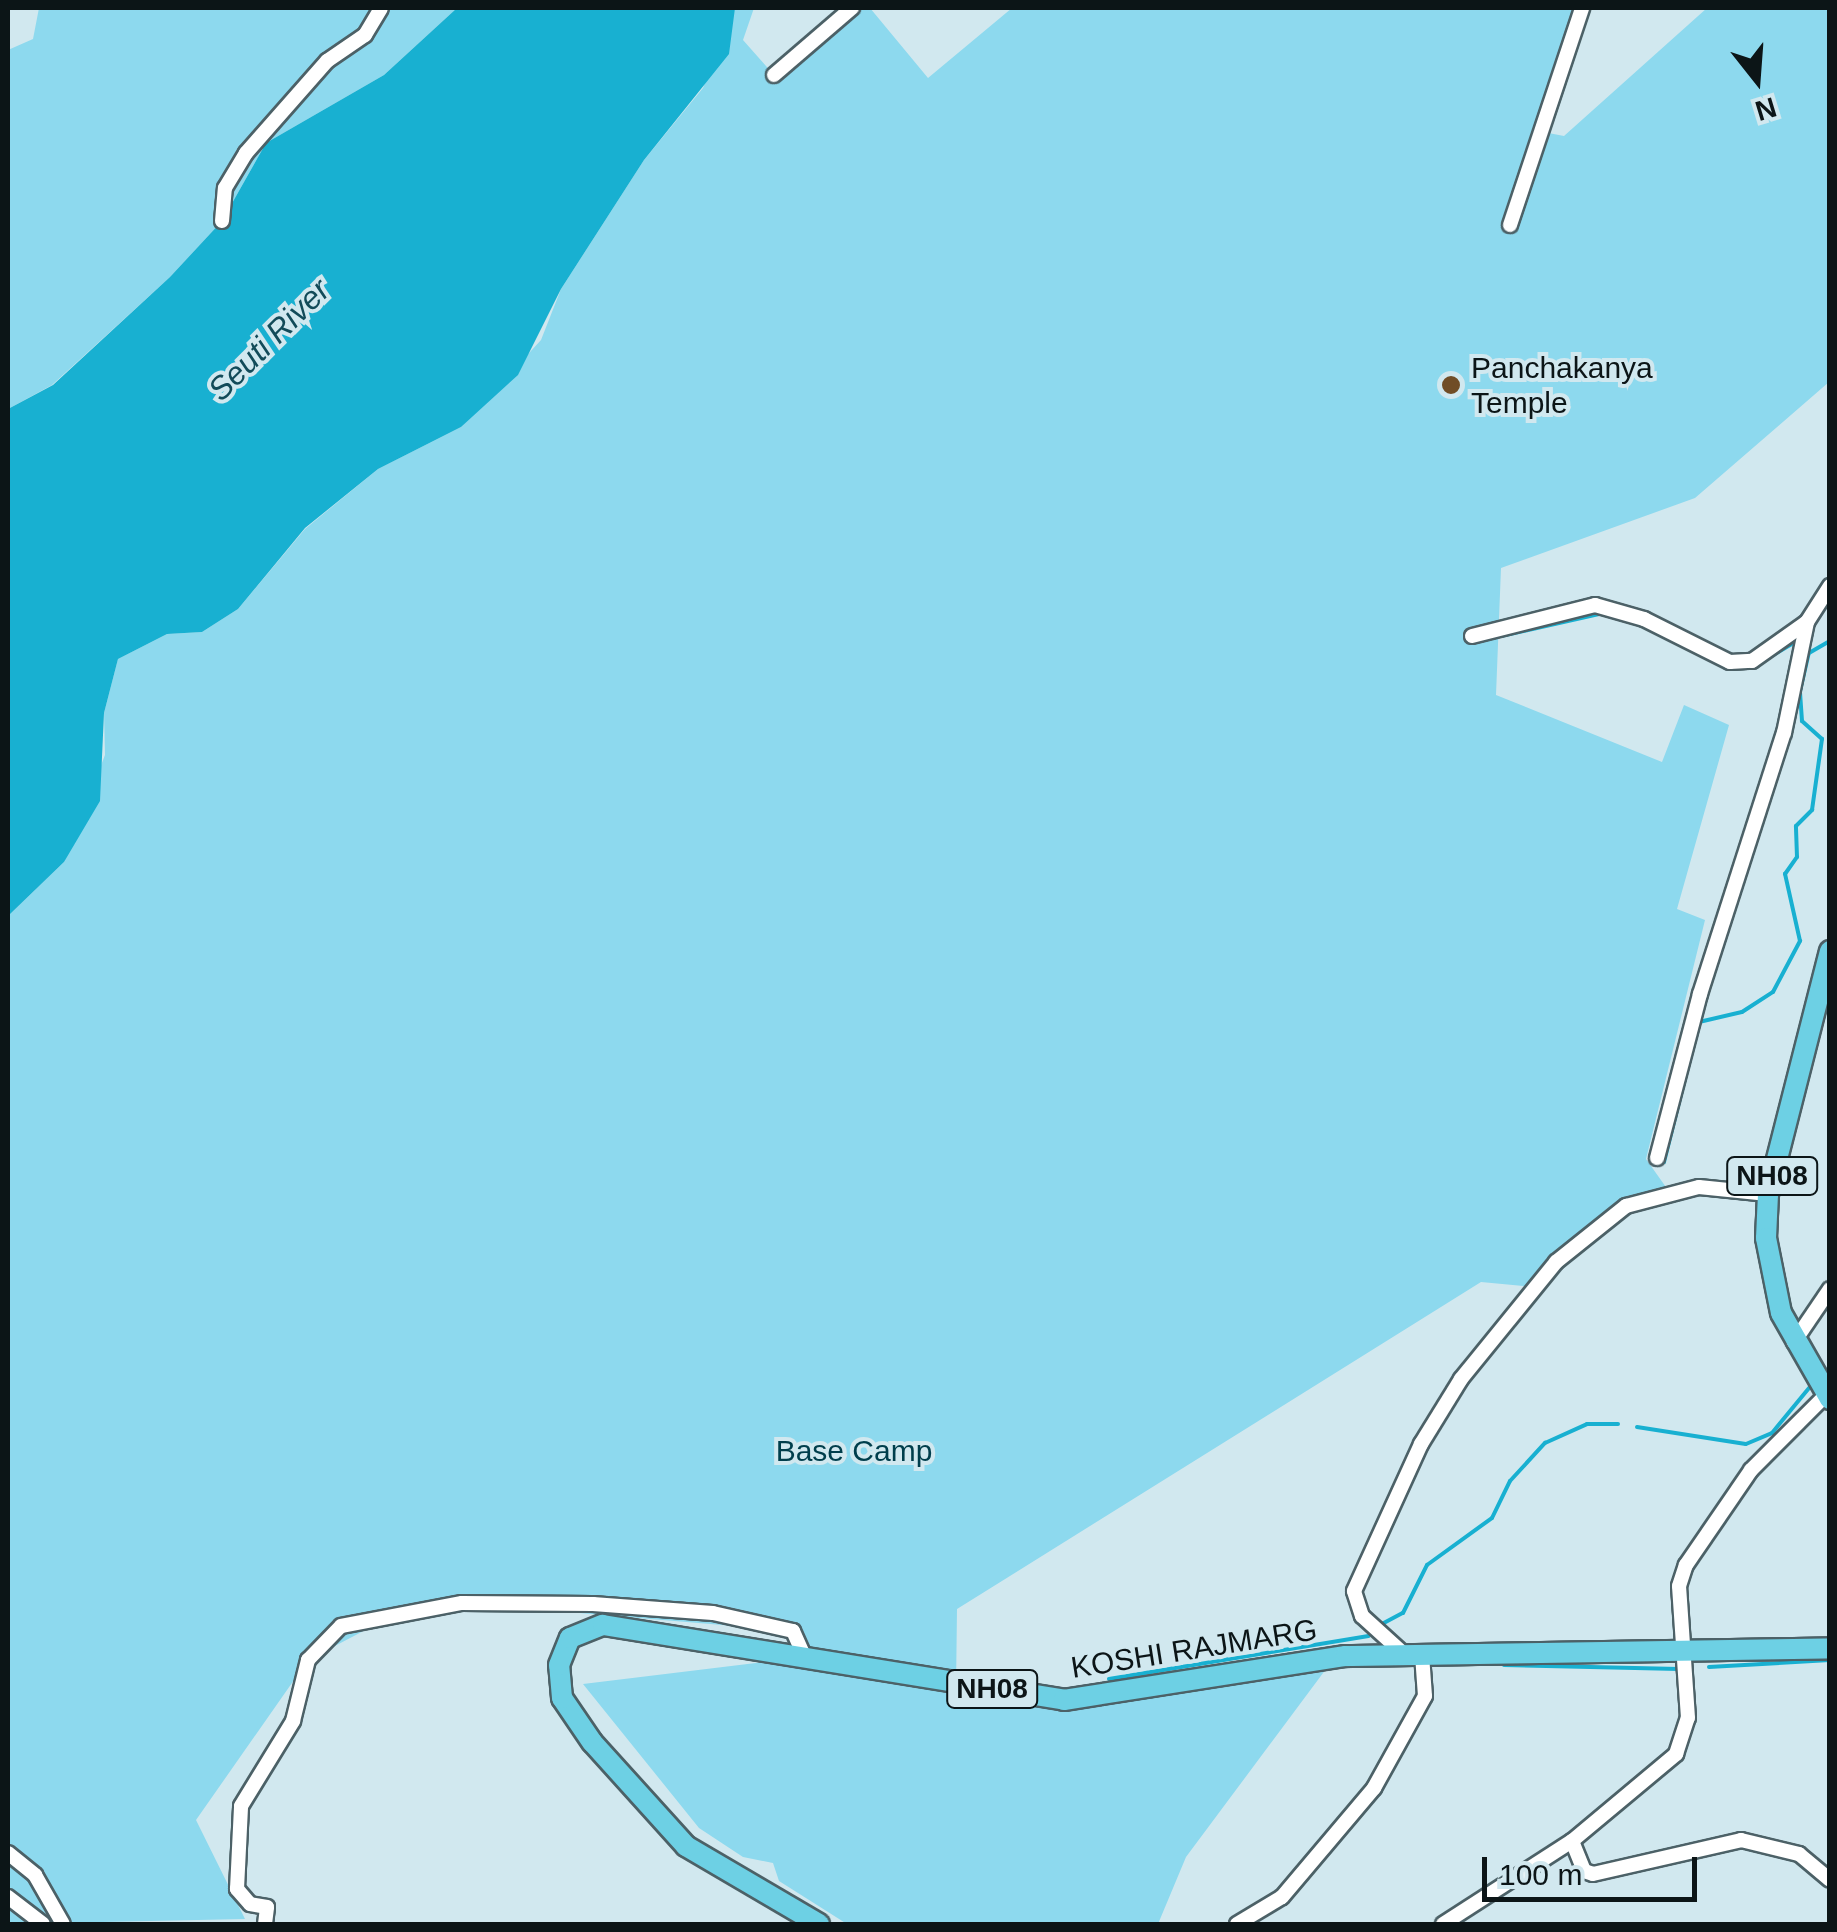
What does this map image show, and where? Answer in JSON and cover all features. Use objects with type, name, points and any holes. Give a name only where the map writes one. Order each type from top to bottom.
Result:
[{"type":"main road","name":"NH08","points":[[1828,1395],[1794,1342],[1767,1261],[1768,1194],[1830,951]]},
{"type":"main road","name":"KOSHI RAJMARG","points":[[820,1924],[706,1861],[665,1826],[568,1711],[559,1665],[570,1638],[603,1625],[1064,1700],[1251,1666],[1414,1655],[1688,1655],[1830,1648]]},
{"type":"street","points":[[222,221],[225,188],[246,153],[327,61],[366,35],[381,8]]},
{"type":"street","points":[[774,75],[852,8]]},
{"type":"street","points":[[1510,225],[1582,8]]},
{"type":"street","points":[[1472,636],[1595,605],[1644,619],[1730,662],[1775,650],[1807,622],[1830,586]]},
{"type":"street","points":[[1657,1158],[1700,994],[1784,733],[1807,622]]},
{"type":"street","points":[[1236,1924],[1282,1897],[1374,1788],[1425,1696],[1414,1655],[1362,1616],[1354,1591],[1420,1444],[1461,1378],[1556,1262],[1626,1206],[1700,1187],[1768,1194]]},
{"type":"street","points":[[1794,1342],[1830,1290]]},
{"type":"street","points":[[1443,1924],[1572,1842],[1676,1754],[1688,1718],[1688,1655],[1679,1586],[1686,1565],[1751,1470],[1828,1395]]},
{"type":"street","points":[[265,1924],[268,1908],[250,1904],[238,1889],[240,1806],[293,1721],[308,1660],[341,1626],[462,1603],[593,1604],[712,1613],[793,1630],[804,1656]]},
{"type":"street","points":[[1572,1842],[1593,1874],[1741,1840],[1799,1854],[1830,1880]]},
{"type":"street","points":[[8,1854],[35,1874],[63,1924]]},
{"type":"street","points":[[8,1897],[43,1924]]},
{"type":"green space","points":[[39,8],[457,8],[384,75],[266,143],[222,221],[170,277],[52,385],[8,409],[8,50],[33,39]]},
{"type":"green space","name":"Base Camp","points":[[735,8],[754,8],[743,40],[774,75],[852,8],[870,8],[928,78],[1012,8],[1582,8],[1538,131],[1564,136],[1707,8],[1829,8],[1829,382],[1695,498],[1501,568],[1496,695],[1662,762],[1684,705],[1729,725],[1677,909],[1705,920],[1646,1159],[1668,1190],[1626,1206],[1534,1287],[1481,1282],[957,1609],[956,1689],[1067,1707],[1329,1665],[1186,1857],[1158,1924],[847,1924],[779,1881],[773,1863],[743,1857],[699,1828],[583,1684],[804,1657],[793,1631],[462,1603],[396,1614],[308,1660],[196,1820],[245,1919],[8,1924],[8,916],[64,862],[105,755],[104,713],[118,659],[167,634],[202,632],[238,609],[305,529],[378,469],[461,427],[541,340],[561,289],[644,160],[703,88]]},
{"type":"water","name":"Seuti River","points":[[457,8],[735,8],[729,54],[644,160],[561,289],[518,375],[461,427],[378,469],[305,528],[238,609],[202,632],[167,634],[118,659],[104,713],[100,801],[64,862],[8,916],[8,409],[53,385],[170,277],[222,221],[266,143],[384,75]]},
{"type":"waterway","points":[[1501,636],[1604,613]]},
{"type":"waterway","points":[[1765,660],[1798,640]]},
{"type":"waterway","points":[[1699,1022],[1742,1012],[1773,992],[1800,941],[1785,874],[1797,857],[1796,826],[1812,810],[1822,739],[1802,721],[1800,691],[1809,653],[1830,641]]},
{"type":"waterway","points":[[1664,1162],[1696,1035]]},
{"type":"waterway","points":[[1637,1427],[1746,1444],[1772,1433],[1809,1388]]},
{"type":"waterway","points":[[1380,1625],[1403,1613],[1427,1565],[1492,1518],[1510,1481],[1545,1443],[1587,1424],[1618,1424]]},
{"type":"waterway","points":[[1109,1679],[1368,1636]]},
{"type":"waterway","points":[[1709,1667],[1830,1660]]},
{"type":"waterway","points":[[1439,1664],[1493,1664]]},
{"type":"waterway","points":[[1504,1665],[1679,1669]]},
{"type":"waterway","points":[[1079,1707],[1154,1696]]},
{"type":"place","name":"Panchakanya Temple","points":[[1451,385]]}]
